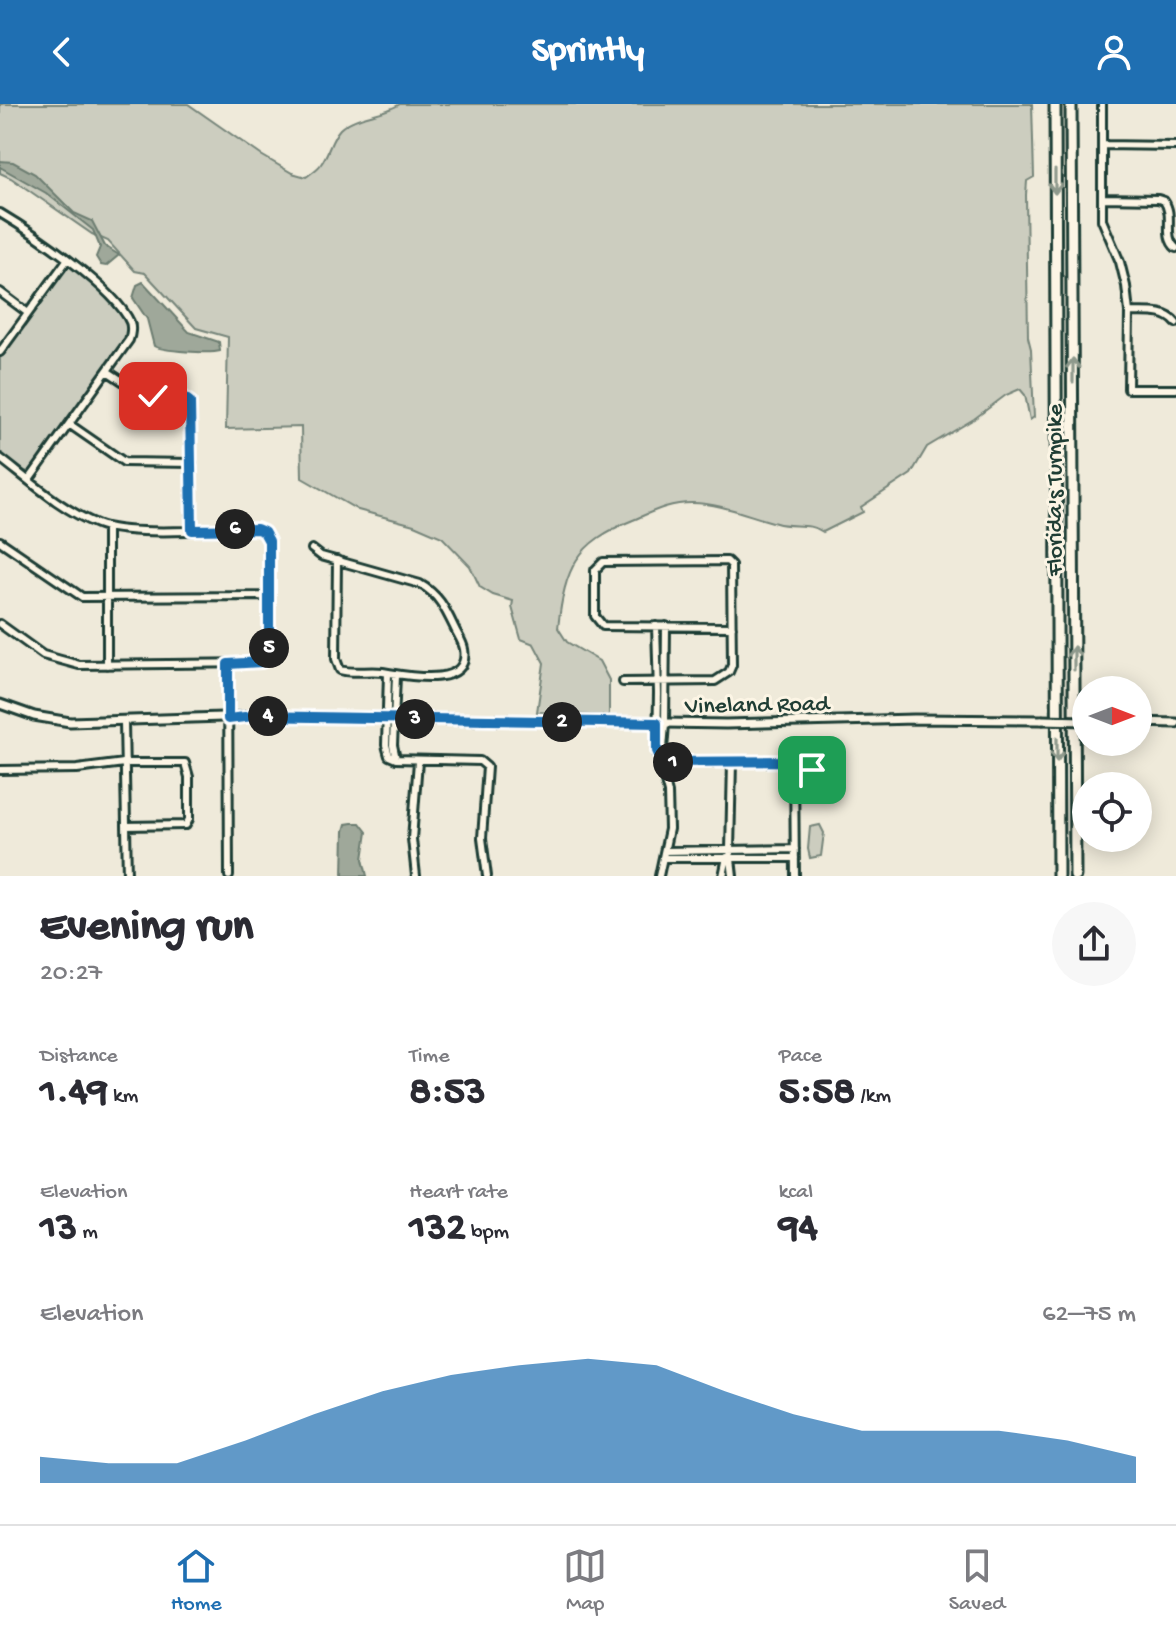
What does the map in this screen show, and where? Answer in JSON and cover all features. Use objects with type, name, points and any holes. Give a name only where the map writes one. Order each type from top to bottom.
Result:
[{"type":"highway","name":"Florida's Turnpike","points":[[1055,104],[1058,876]]},
{"type":"highway","name":"Florida's Turnpike","points":[[1071,104],[1075,876]]},
{"type":"main road","name":"Vineland Road","points":[[0,704],[54,721],[124,722],[253,716],[661,724],[914,719],[1072,721]]},
{"type":"main road","points":[[1152,722],[1176,723]]},
{"type":"street","points":[[1102,104],[1102,220],[1120,262],[1129,312],[1128,389],[1176,389]]},
{"type":"street","points":[[1102,145],[1176,146]]},
{"type":"street","points":[[1103,198],[1164,201],[1170,215],[1171,245],[1176,248]]},
{"type":"street","points":[[0,213],[96,283],[130,322],[129,340],[29,480]]},
{"type":"street","points":[[0,352],[67,260]]},
{"type":"street","points":[[0,292],[28,313]]},
{"type":"street","points":[[1129,312],[1163,313],[1176,323]]},
{"type":"street","points":[[107,371],[145,396],[187,397],[192,409],[192,530]]},
{"type":"street","points":[[69,424],[124,462],[192,463]]},
{"type":"street","points":[[0,458],[79,515],[107,527],[129,530],[257,529],[264,532],[269,541],[269,653],[266,659],[257,663],[107,665],[62,662],[43,655],[0,624]]},
{"type":"street","points":[[107,527],[107,665]]},
{"type":"street","points":[[0,541],[82,597],[269,596]]},
{"type":"street","points":[[312,549],[321,556],[337,560],[420,584],[429,589],[442,603],[464,650],[462,665],[457,672],[444,677],[345,672],[337,665],[337,560]]},
{"type":"street","points":[[623,682],[715,681],[729,672],[732,665],[732,627],[730,562],[603,562],[595,570],[597,621],[603,626],[732,627]]},
{"type":"street","points":[[656,626],[657,682],[662,698]]},
{"type":"street","points":[[659,876],[669,829],[668,793],[660,746],[662,698],[666,682],[666,626]]},
{"type":"street","points":[[228,664],[229,876]]},
{"type":"street","points":[[392,674],[389,756],[418,761],[480,761],[487,767],[482,838],[487,876]]},
{"type":"street","points":[[124,722],[127,876]]},
{"type":"street","points":[[416,876],[412,839],[418,761]]},
{"type":"street","points":[[662,762],[810,762],[812,770],[794,774]]},
{"type":"street","points":[[732,762],[730,858],[733,876]]},
{"type":"street","points":[[794,762],[795,876]]},
{"type":"street","points":[[0,770],[185,763],[189,777],[189,819],[186,825],[126,826]]},
{"type":"street","points":[[664,855],[795,849]]},
{"type":"street","points":[[664,855],[795,858]]},
{"type":"street","points":[[723,876],[730,858]]},
{"type":"shaded area","points":[[0,104],[188,104],[261,155],[292,173],[306,177],[321,164],[334,137],[346,124],[400,104],[1032,104],[1034,177],[1027,181],[1026,195],[1028,337],[1034,417],[1030,420],[1025,395],[1020,389],[1006,395],[974,419],[927,447],[911,474],[861,507],[863,512],[823,532],[812,527],[776,523],[724,507],[692,503],[662,508],[598,538],[586,548],[570,573],[558,628],[567,642],[599,661],[609,680],[609,716],[537,712],[544,663],[534,644],[521,639],[513,601],[480,587],[470,566],[442,537],[414,525],[358,510],[302,478],[301,427],[226,429],[228,337],[196,328],[145,273],[135,271],[108,241],[92,234],[0,173]]},
{"type":"shaded area","points":[[0,161],[13,162],[35,174],[74,213],[92,221],[105,246],[119,255],[106,266],[101,265],[96,257],[100,247],[93,230],[46,193],[0,167]]},
{"type":"shaded area","points":[[67,267],[73,267],[116,307],[123,316],[128,337],[31,470],[25,472],[0,454],[0,358]]},
{"type":"shaded area","points":[[143,282],[189,332],[219,342],[220,351],[186,352],[154,346],[147,319],[133,298],[137,285]]},
{"type":"shaded area","points":[[360,823],[367,832],[363,859],[367,876],[343,876],[346,824]]},
{"type":"shaded area","points":[[820,825],[824,833],[821,856],[810,858],[810,827]]},
{"type":"route","points":[[153,396],[182,396],[190,402],[192,530],[257,529],[264,532],[269,541],[269,653],[262,662],[228,664],[228,719],[253,716],[657,723],[657,751],[662,762],[807,761],[812,764],[812,770]]}]
